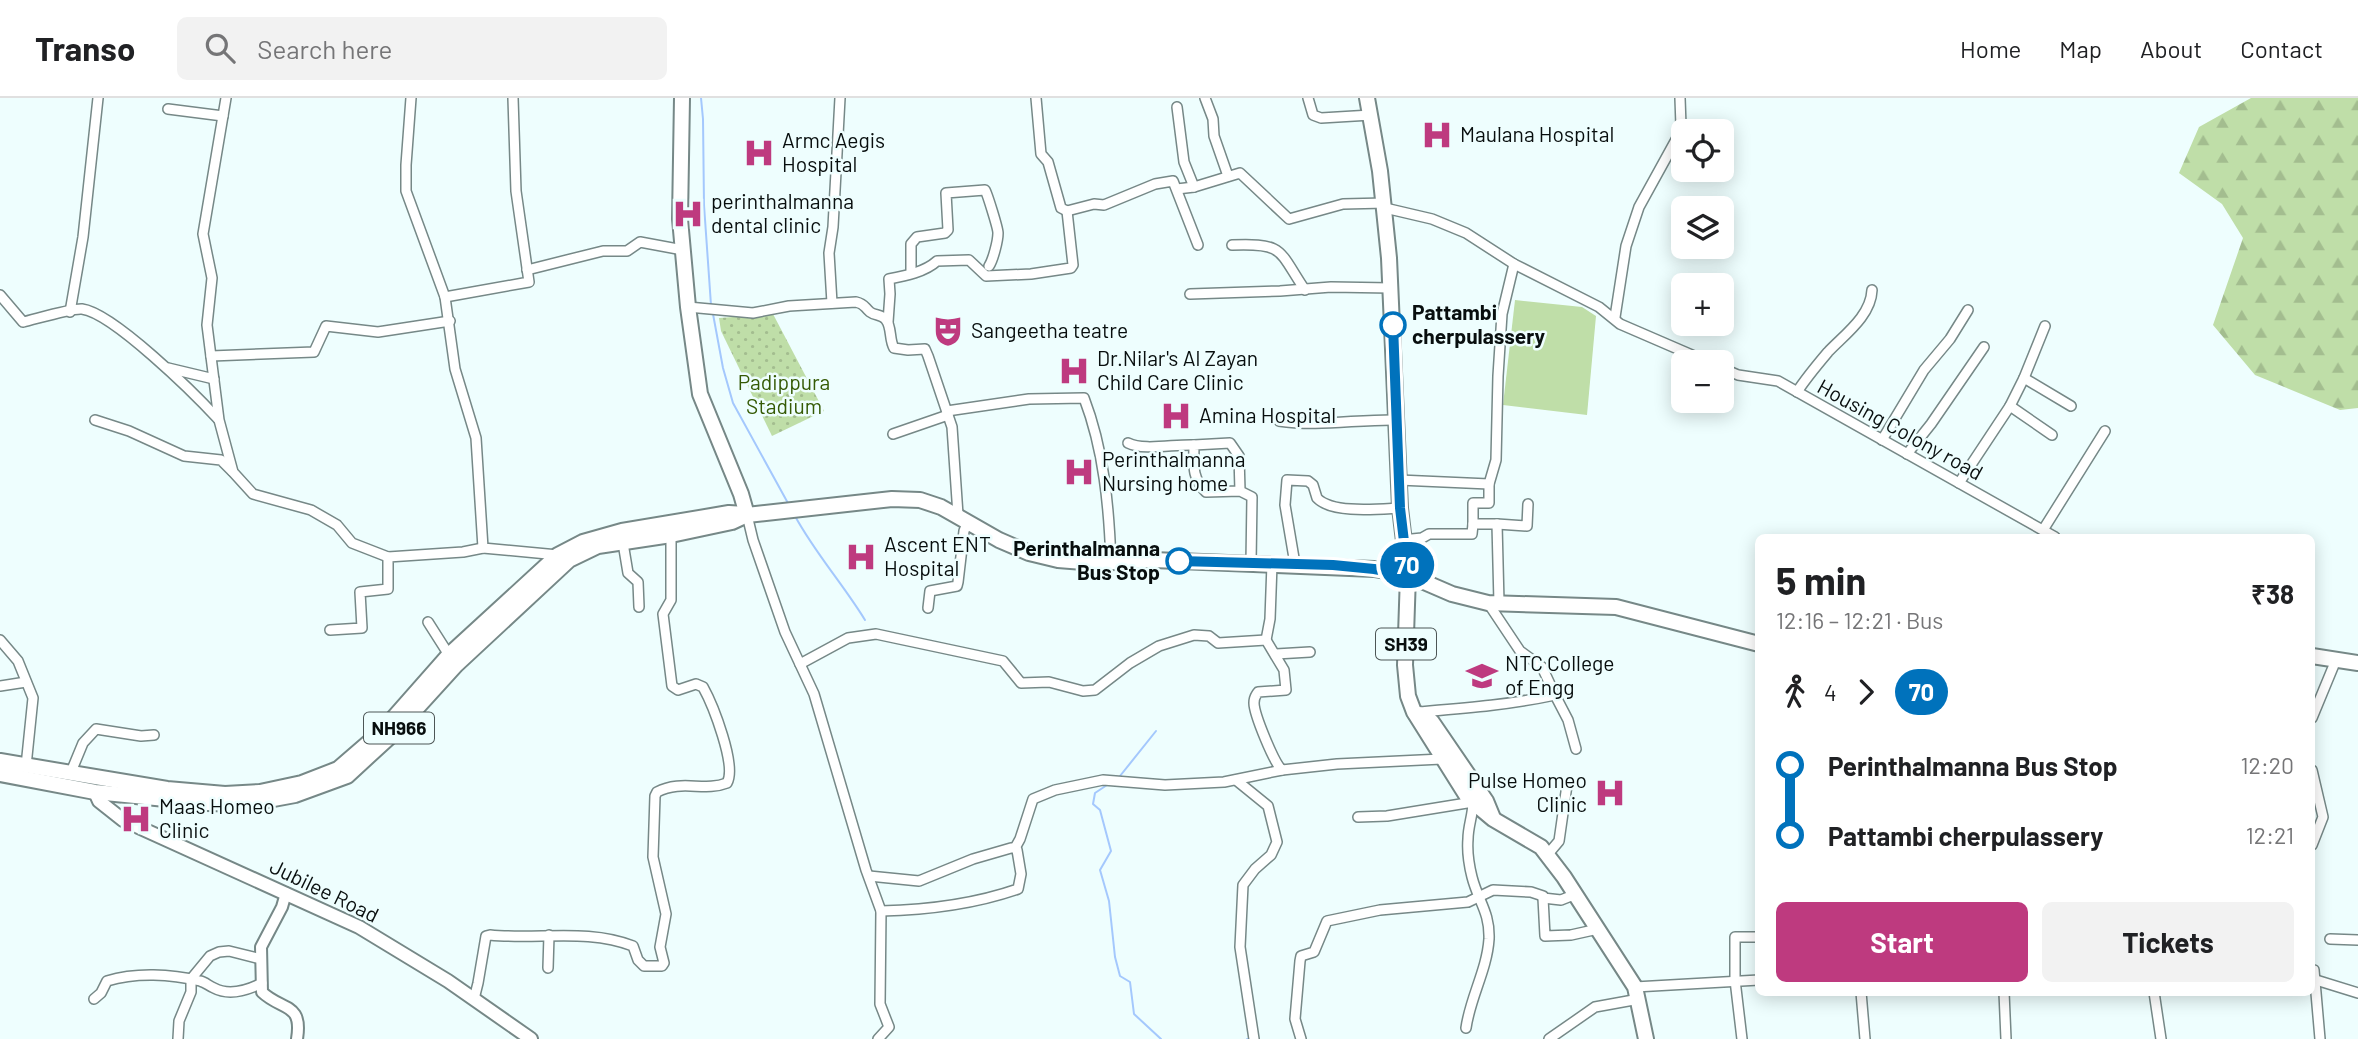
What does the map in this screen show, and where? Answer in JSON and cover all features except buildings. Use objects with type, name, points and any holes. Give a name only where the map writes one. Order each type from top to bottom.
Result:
[{"type":"main road","points":[[682,98],[680,219],[700,394],[738,486],[747,515],[892,499],[920,500],[963,518],[999,540],[1029,553],[1058,560],[1295,564],[1374,569],[1408,575],[1452,593],[1493,603],[1616,607],[1755,643]]},
{"type":"main road","points":[[1367,98],[1385,206],[1398,420],[1400,508],[1408,575]]},
{"type":"main road","name":"NH966","points":[[0,774],[96,792],[206,803],[247,804],[295,795],[347,776],[396,731],[456,665],[569,560],[622,531],[729,513],[747,515]]},
{"type":"main road","name":"NH966","points":[[0,761],[167,789],[225,794],[260,792],[302,783],[338,769],[382,731],[449,655],[558,555],[583,542],[623,543],[732,522],[747,515]]},
{"type":"main road","name":"SH39","points":[[1408,575],[1406,681],[1414,712],[1442,759],[1473,802],[1493,820]]},
{"type":"main road","points":[[2315,656],[2358,663]]},
{"type":"main road","points":[[1414,712],[1432,722],[1486,801],[1493,820],[1531,840],[1548,854],[1637,993],[1646,1039]]},
{"type":"main road","points":[[96,792],[90,788],[89,782],[99,777]]},
{"type":"main road","name":"Jubilee Road","points":[[96,792],[99,801],[123,820],[359,927],[448,981],[531,1039]]},
{"type":"street","points":[[70,312],[83,237],[98,98]]},
{"type":"street","points":[[226,98],[203,234],[212,278],[207,325],[219,420],[233,472]]},
{"type":"street","points":[[411,98],[406,191],[445,297],[455,369],[476,438],[483,548]]},
{"type":"street","points":[[445,297],[529,282],[516,191],[513,98]]},
{"type":"street","points":[[832,303],[829,253],[833,227],[840,98]]},
{"type":"street","points":[[1036,98],[1041,154],[1048,162],[1061,208],[1067,211],[1094,204],[1104,205],[1132,192],[1173,181],[1198,245]]},
{"type":"street","points":[[1205,98],[1213,119],[1214,136],[1228,176]]},
{"type":"street","points":[[1308,98],[1313,116],[1321,118],[1371,115]]},
{"type":"street","points":[[1615,317],[1626,246],[1639,207],[1677,138],[1681,126],[1680,98]]},
{"type":"street","points":[[1177,107],[1184,162],[1194,187]]},
{"type":"street","points":[[168,109],[223,116]]},
{"type":"street","points":[[1177,189],[1194,187],[1240,173],[1289,219],[1343,204],[1385,206],[1432,219],[1466,233],[1514,264],[1600,307],[1620,324],[1680,350]]},
{"type":"street","points":[[911,273],[911,244],[917,237],[945,233],[948,230],[946,193],[966,190],[988,192],[989,207],[998,234],[994,258],[989,267]]},
{"type":"street","points":[[928,608],[930,591],[957,586],[964,531],[963,518],[948,413],[925,349],[894,348],[890,341],[889,279],[932,266],[937,261],[947,260],[969,260],[986,276],[1031,274],[1071,268],[1072,247],[1067,211]]},
{"type":"street","points":[[527,270],[603,251],[627,251],[640,242],[683,250]]},
{"type":"street","points":[[1232,245],[1275,248],[1286,258],[1305,289]]},
{"type":"street","points":[[1402,540],[1429,534],[1472,534],[1473,503],[1489,503],[1489,484],[1496,460],[1502,314],[1514,264]]},
{"type":"street","points":[[1190,294],[1331,287],[1391,288]]},
{"type":"street","points":[[1797,392],[1824,357],[1859,320],[1871,299],[1872,290]]},
{"type":"street","points":[[0,295],[23,322],[82,309],[114,324],[192,391],[219,420]]},
{"type":"street","points":[[688,307],[753,313],[789,306],[862,303],[870,313],[881,315],[888,322]]},
{"type":"street","points":[[1882,440],[1933,356],[1950,338],[1968,310]]},
{"type":"street","points":[[211,356],[314,352],[326,326],[378,332],[450,321]]},
{"type":"street","points":[[1959,483],[2010,406],[2045,326]]},
{"type":"street","points":[[1907,454],[1984,347]]},
{"type":"street","points":[[164,367],[214,379]]},
{"type":"street","name":"Housing Colony road","points":[[1734,373],[1778,382],[2050,534]]},
{"type":"street","points":[[2024,378],[2071,406]]},
{"type":"street","points":[[893,434],[948,413],[1029,399],[1084,398],[1093,421],[1108,501],[1111,562]]},
{"type":"street","points":[[2010,406],[2052,435]]},
{"type":"street","points":[[1279,421],[1323,424],[1370,419],[1398,420]]},
{"type":"street","points":[[95,420],[130,431],[184,456],[221,460],[253,494],[311,510],[337,525],[352,543],[388,557],[453,553],[483,548],[558,555]]},
{"type":"street","points":[[2043,530],[2105,431]]},
{"type":"street","points":[[1128,443],[1140,448],[1171,444],[1230,443],[1239,456],[1240,491]]},
{"type":"street","points":[[1194,445],[1194,477],[1199,486],[1206,492],[1240,491],[1252,497],[1251,563]]},
{"type":"street","points":[[1295,564],[1285,505],[1287,480],[1308,481],[1313,485],[1317,498],[1330,506],[1400,508]]},
{"type":"street","points":[[1399,480],[1489,484]]},
{"type":"street","points":[[1474,524],[1527,526],[1528,504]]},
{"type":"street","points":[[747,515],[785,632],[814,694],[881,911],[880,1004],[890,1027],[878,1039]]},
{"type":"street","points":[[1497,524],[1493,603],[1520,650],[1542,667],[1568,720],[1576,749]]},
{"type":"street","points":[[474,999],[485,936],[549,935],[603,939],[630,944],[643,966],[662,966],[664,963],[660,947],[666,914],[653,857],[655,796],[666,787],[722,785],[727,783],[731,771],[703,687],[696,684],[678,690],[672,686],[663,614],[671,600],[671,535]]},
{"type":"street","points":[[623,543],[628,573],[638,582],[639,607]]},
{"type":"street","points":[[330,630],[362,628],[360,592],[388,589],[388,557]]},
{"type":"street","points":[[1272,564],[1266,640],[1284,670],[1286,690],[1258,692],[1254,700],[1260,725],[1275,761],[1282,770]]},
{"type":"street","points":[[428,622],[449,655]]},
{"type":"street","points":[[800,664],[848,638],[876,634],[1003,661],[1021,683],[1049,682],[1083,691],[1095,690],[1130,663],[1159,646],[1194,635],[1209,636],[1218,643],[1266,640]]},
{"type":"street","points":[[0,640],[18,662],[33,698],[26,766]]},
{"type":"street","points":[[1276,654],[1310,652]]},
{"type":"street","points":[[2315,711],[2336,660]]},
{"type":"street","points":[[0,687],[26,682]]},
{"type":"street","points":[[1414,712],[1512,704],[1555,695]]},
{"type":"street","points":[[71,772],[83,743],[96,729],[154,736]]},
{"type":"street","points":[[881,911],[912,910],[991,898],[1017,889],[1021,874],[1015,848],[1033,799],[1055,790],[1104,780],[1165,785],[1236,780],[1282,770],[1304,770],[1337,764],[1442,759]]},
{"type":"street","points":[[1236,780],[1268,806],[1277,842],[1271,855],[1255,869],[1243,885],[1240,947],[1254,1039]]},
{"type":"street","points":[[2315,783],[2323,817],[2315,837]]},
{"type":"street","points":[[1548,854],[1559,841],[1567,785]]},
{"type":"street","points":[[1358,817],[1387,816],[1473,802],[1468,838],[1472,878],[1487,913],[1489,941],[1466,1028]]},
{"type":"street","points":[[869,876],[919,881],[974,859],[1015,848]]},
{"type":"street","points":[[1301,1039],[1294,1019],[1301,956],[1314,951],[1327,921],[1369,912],[1468,902],[1493,890],[1515,890],[1544,896],[1545,936],[1571,935],[1598,929]]},
{"type":"street","points":[[286,893],[282,908],[264,938],[262,983],[264,995],[288,1006],[298,1018],[298,1039]]},
{"type":"street","points":[[1543,898],[1561,900],[1576,894]]},
{"type":"street","points":[[548,968],[549,935]]},
{"type":"street","points":[[1742,1039],[1735,980],[1735,937],[1755,937]]},
{"type":"street","points":[[2330,939],[2358,940]]},
{"type":"street","points":[[178,1039],[179,1021],[191,992],[191,979],[210,956],[233,951],[261,959]]},
{"type":"street","points":[[94,999],[101,993],[104,984],[114,979],[150,975],[202,981],[226,992],[255,987],[262,983]]},
{"type":"street","points":[[2315,975],[2320,1039]]},
{"type":"street","points":[[1549,1039],[1595,1007],[1637,993],[1735,980],[1755,980]]},
{"type":"street","points":[[2316,980],[2358,993]]},
{"type":"street","points":[[1861,996],[1865,1039]]},
{"type":"street","points":[[2004,996],[2006,1039]]},
{"type":"street","points":[[2155,996],[2161,1039]]},
{"type":"green space","points":[[2251,98],[2358,98],[2358,408],[2340,410],[2255,375],[2213,325],[2243,238],[2222,204],[2179,173],[2199,127]]},
{"type":"green space","points":[[1515,300],[1582,307],[1596,316],[1587,415],[1503,405]]},
{"type":"green space","name":"Padippura Stadium","points":[[773,314],[824,411],[772,436],[721,331],[719,318]]},
{"type":"waterway","points":[[701,98],[704,205],[711,305]]},
{"type":"waterway","points":[[713,314],[733,403],[789,505]]},
{"type":"waterway","points":[[795,516],[865,620]]},
{"type":"waterway","points":[[1120,776],[1156,731]]},
{"type":"waterway","points":[[1107,785],[1095,793],[1093,804],[1100,810],[1111,851],[1100,870],[1109,901],[1115,957],[1120,976],[1130,982],[1134,1014],[1161,1039]]},
{"type":"bus line","name":"70","points":[[1179,561],[1333,565],[1408,575],[1400,508],[1393,325]]},
{"type":"place","name":"Maulana Hospital","points":[[1437,135]]},
{"type":"place","name":"Armc Aegis Hospital","points":[[759,153]]},
{"type":"place","name":"perinthalmanna dental clinic","points":[[688,214]]},
{"type":"place","name":"Pattambi cherpulassery","points":[[1393,325]]},
{"type":"place","name":"Sangeetha teatre","points":[[948,331]]},
{"type":"place","name":"Dr.Nilar's Al Zayan Child Care Clinic","points":[[1074,371]]},
{"type":"place","name":"Amina Hospital","points":[[1176,416]]},
{"type":"place","name":"Perinthalmanna Nursing home","points":[[1079,472]]},
{"type":"place","name":"Ascent ENT Hospital","points":[[861,557]]},
{"type":"place","name":"Perinthalmanna Bus Stop","points":[[1179,561]]},
{"type":"place","name":"NTC College of Engg","points":[[1482,676]]},
{"type":"place","name":"Pulse Homeo Clinic","points":[[1610,793]]},
{"type":"place","name":"Maas Homeo Clinic","points":[[136,819]]}]
